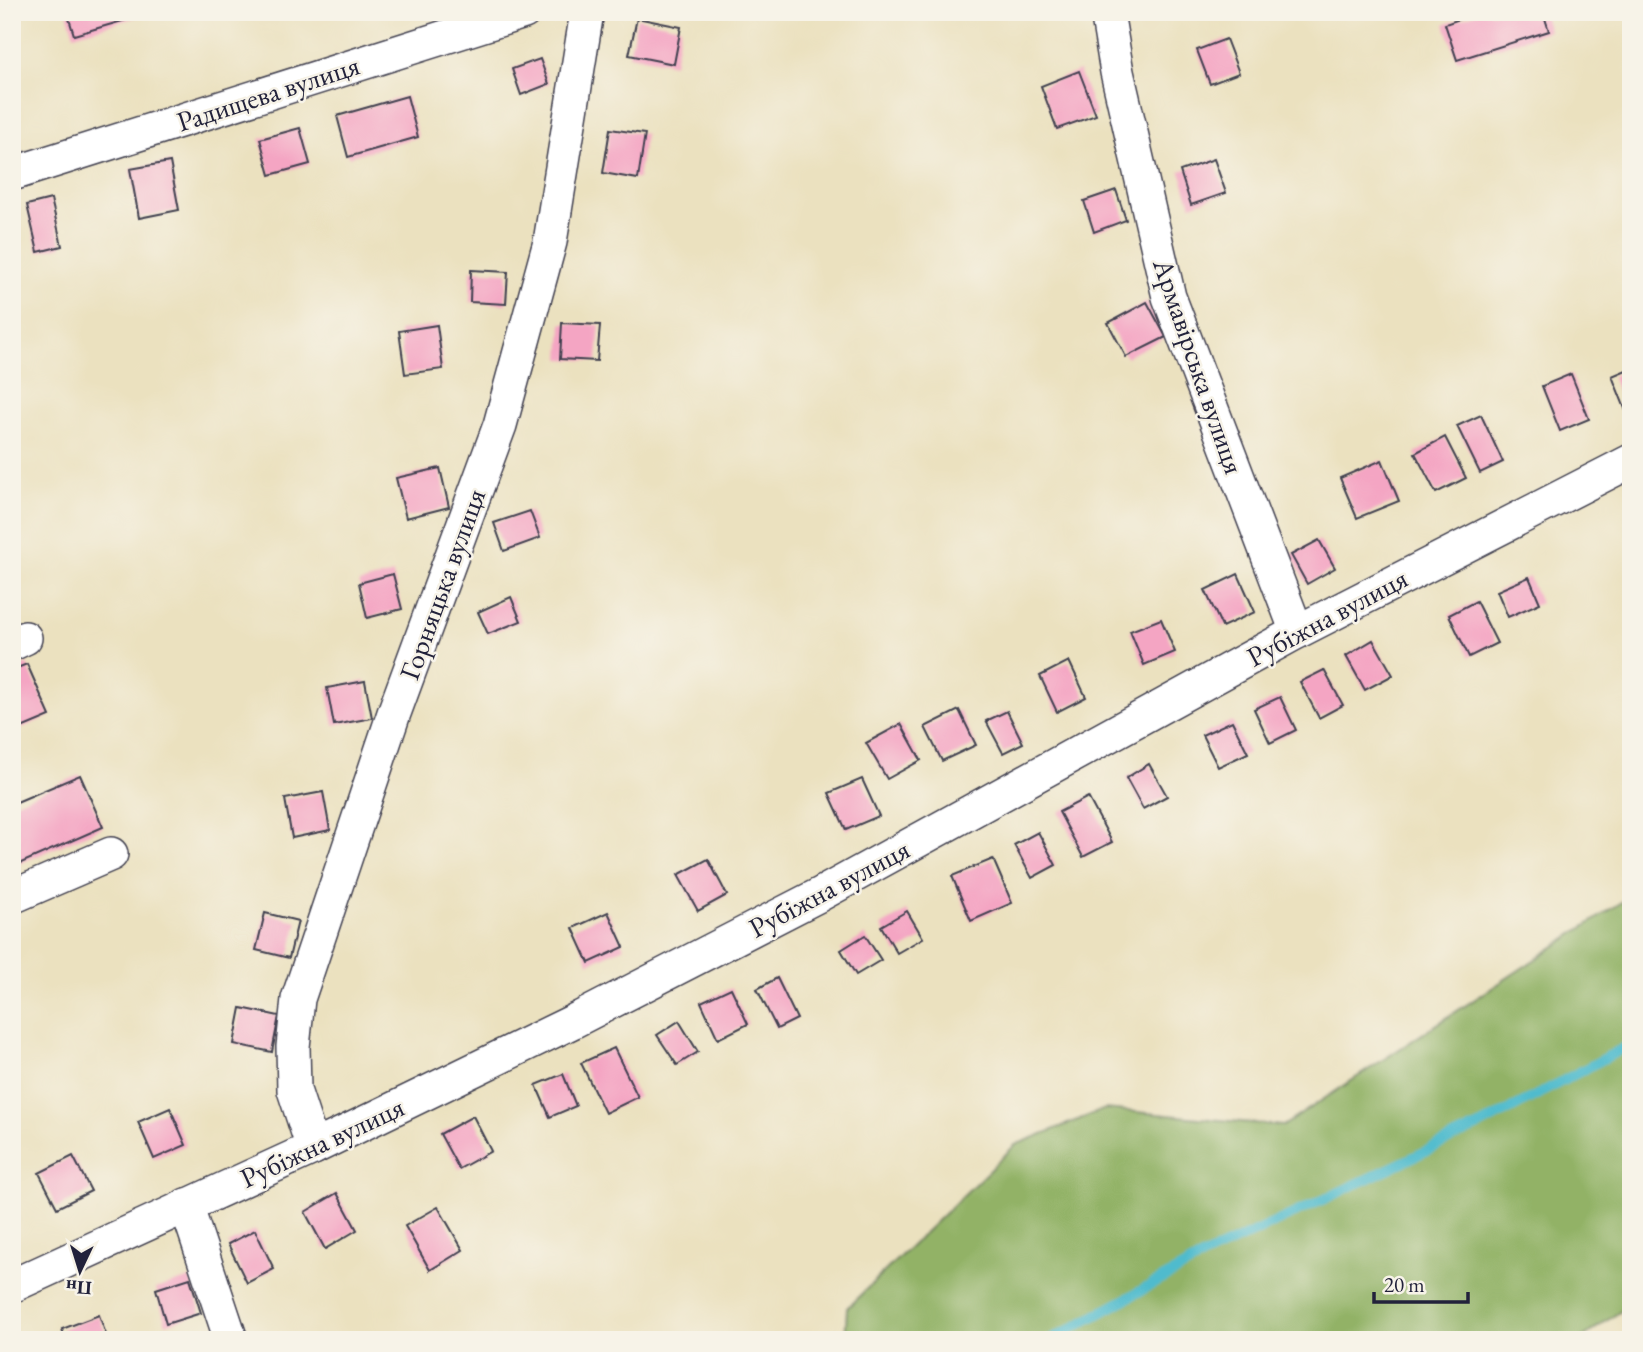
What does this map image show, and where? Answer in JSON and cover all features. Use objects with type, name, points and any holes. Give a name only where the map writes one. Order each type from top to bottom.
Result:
[{"type":"street","name":"Радищева вулиця","points":[[12,174],[524,12]]},
{"type":"street","name":"Горняцька вулиця","points":[[313,1148],[295,1090],[293,1047],[298,999],[394,713],[500,425],[550,242],[587,12]]},
{"type":"street","name":"Армавірська вулиця","points":[[1107,12],[1117,72],[1168,297],[1297,632]]},
{"type":"street","name":"Рубіжна вулиця","points":[[12,1286],[313,1148],[572,1022],[818,895],[1297,632],[1631,461]]},
{"type":"street","points":[[12,897],[111,854]]},
{"type":"street","points":[[186,1205],[231,1340]]},
{"type":"green space","points":[[1631,896],[1631,1304],[1579,1340],[845,1340],[847,1308],[1015,1145],[1105,1109],[1283,1126]]},
{"type":"building","points":[[67,12],[150,12],[150,13],[74,35]]},
{"type":"building","points":[[1480,12],[1543,12],[1549,31],[1457,60],[1445,24]]},
{"type":"building","points":[[637,18],[681,27],[674,64],[629,55]]},
{"type":"building","points":[[1226,39],[1239,73],[1210,84],[1197,50]]},
{"type":"building","points":[[540,59],[549,84],[521,95],[512,69]]},
{"type":"building","points":[[1079,71],[1096,115],[1057,129],[1041,86]]},
{"type":"building","points":[[407,96],[418,137],[348,157],[337,116]]},
{"type":"building","points":[[300,128],[310,164],[270,175],[260,139]]},
{"type":"building","points":[[610,129],[645,134],[638,179],[603,173]]},
{"type":"building","points":[[1214,159],[1226,193],[1191,205],[1180,171]]},
{"type":"building","points":[[170,162],[179,210],[139,218],[130,169]]},
{"type":"building","points":[[1116,190],[1126,220],[1094,232],[1084,201]]},
{"type":"building","points":[[51,199],[62,246],[38,252],[27,205]]},
{"type":"building","points":[[471,270],[508,272],[506,304],[470,302]]},
{"type":"building","points":[[1147,302],[1166,337],[1126,357],[1108,323]]},
{"type":"building","points":[[562,323],[600,325],[597,361],[560,359]]},
{"type":"building","points":[[437,325],[443,369],[405,374],[399,331]]},
{"type":"building","points":[[1631,368],[1631,409],[1626,411],[1612,376]]},
{"type":"building","points":[[1571,374],[1589,419],[1560,431],[1542,386]]},
{"type":"building","points":[[1481,415],[1503,462],[1480,473],[1457,426]]},
{"type":"building","points":[[1445,437],[1466,478],[1436,493],[1415,453]]},
{"type":"building","points":[[1382,460],[1399,501],[1357,518],[1340,478]]},
{"type":"building","points":[[440,468],[449,507],[406,518],[396,478]]},
{"type":"building","points":[[530,511],[540,538],[504,551],[494,523]]},
{"type":"building","points":[[1319,540],[1335,568],[1307,584],[1291,555]]},
{"type":"building","points":[[393,574],[402,609],[367,618],[359,583]]},
{"type":"building","points":[[1238,574],[1255,612],[1222,627],[1205,590]]},
{"type":"building","points":[[1529,577],[1540,603],[1508,617],[1497,591]]},
{"type":"building","points":[[511,597],[521,621],[488,634],[478,612]]},
{"type":"building","points":[[1476,601],[1497,643],[1469,657],[1449,615]]},
{"type":"building","points":[[1161,619],[1175,652],[1144,665],[1130,631]]},
{"type":"building","points":[[1373,640],[1393,675],[1365,690],[1346,656]]},
{"type":"building","points":[[1069,661],[1086,697],[1057,712],[1040,676]]},
{"type":"building","points":[[27,664],[50,716],[12,732],[12,670]]},
{"type":"building","points":[[1324,670],[1343,705],[1319,718],[1300,682]]},
{"type":"building","points":[[365,681],[372,718],[334,725],[327,688]]},
{"type":"building","points":[[1280,697],[1296,730],[1270,743],[1254,709]]},
{"type":"building","points":[[959,710],[976,745],[942,761],[925,727]]},
{"type":"building","points":[[1007,711],[1023,743],[1003,753],[986,721]]},
{"type":"building","points":[[1232,721],[1248,753],[1218,767],[1202,735]]},
{"type":"building","points":[[901,724],[921,760],[887,779],[866,743]]},
{"type":"building","points":[[1149,764],[1167,796],[1143,809],[1126,778]]},
{"type":"building","points":[[80,775],[103,827],[12,867],[12,804]]},
{"type":"building","points":[[862,779],[879,816],[846,830],[829,793]]},
{"type":"building","points":[[323,792],[330,830],[292,838],[285,799]]},
{"type":"building","points":[[1088,797],[1112,842],[1083,857],[1059,812]]},
{"type":"building","points":[[1038,832],[1056,865],[1032,878],[1014,845]]},
{"type":"building","points":[[708,859],[727,895],[698,911],[678,875]]},
{"type":"building","points":[[993,859],[1012,903],[971,921],[952,876]]},
{"type":"building","points":[[907,911],[923,938],[897,953],[881,926]]},
{"type":"building","points":[[608,912],[624,947],[589,963],[573,928]]},
{"type":"building","points":[[265,913],[298,921],[289,958],[256,950]]},
{"type":"building","points":[[865,935],[881,960],[856,975],[841,950]]},
{"type":"building","points":[[777,978],[797,1019],[777,1029],[757,989]]},
{"type":"building","points":[[731,988],[748,1024],[718,1039],[701,1002]]},
{"type":"building","points":[[241,1008],[279,1016],[272,1052],[234,1044]]},
{"type":"building","points":[[679,1021],[698,1052],[677,1065],[657,1035]]},
{"type":"building","points":[[614,1048],[638,1097],[605,1113],[581,1063]]},
{"type":"building","points":[[563,1074],[576,1106],[550,1117],[536,1085]]},
{"type":"building","points":[[170,1108],[186,1145],[154,1159],[138,1122]]},
{"type":"building","points":[[473,1116],[491,1151],[459,1169],[440,1134]]},
{"type":"building","points":[[73,1156],[91,1191],[57,1208],[39,1173]]},
{"type":"building","points":[[337,1193],[357,1230],[325,1249],[305,1212]]},
{"type":"building","points":[[438,1207],[463,1250],[430,1270],[405,1226]]},
{"type":"building","points":[[255,1230],[274,1269],[247,1283],[228,1244]]},
{"type":"building","points":[[190,1278],[201,1313],[166,1324],[156,1289]]},
{"type":"building","points":[[99,1315],[108,1340],[66,1340],[62,1329]]},
{"type":"waterway","points":[[1051,1340],[1204,1256],[1483,1124],[1631,1044]]}]
